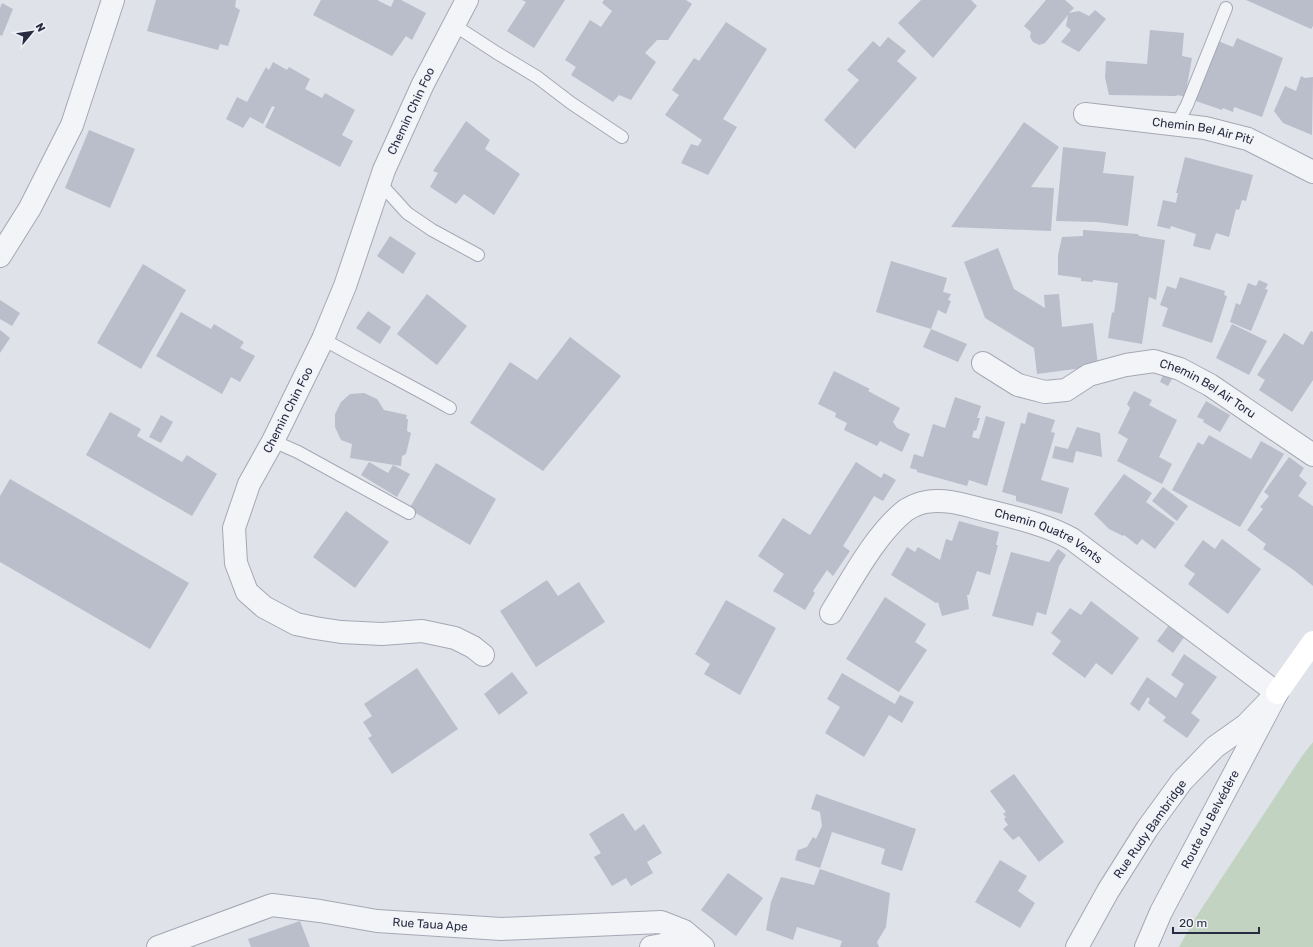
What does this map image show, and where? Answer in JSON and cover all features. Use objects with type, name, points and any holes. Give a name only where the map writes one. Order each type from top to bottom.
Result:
[{"type":"main road","points":[[1277,693],[1313,642]]},
{"type":"street","points":[[0,256],[30,208],[72,125],[113,0]]},
{"type":"street","name":"Chemin Chin Foo","points":[[467,0],[423,84],[384,170],[345,286],[323,339],[273,441],[249,484],[234,528],[236,563],[247,592],[264,607],[296,624],[341,632],[382,634],[422,631],[454,638],[473,646],[483,655]]},
{"type":"street","name":"Chemin Bel Air Piti","points":[[1085,114],[1205,128],[1248,139],[1313,172]]},
{"type":"street","name":"Chemin Bel Air Toru","points":[[983,363],[1018,385],[1045,392],[1066,390],[1089,375],[1126,364],[1154,361],[1180,369],[1210,385],[1313,455]]},
{"type":"street","name":"Chemin Quatre Vents","points":[[831,613],[878,540],[891,523],[907,509],[920,504],[926,502],[951,502],[998,513],[1056,530],[1072,539],[1277,693]]},
{"type":"street","name":"Rue Rudy Bambridge","points":[[1077,947],[1108,891],[1147,830],[1182,781],[1215,748],[1246,725],[1277,693]]},
{"type":"street","name":"Route du Belvédère","points":[[1146,947],[1165,905],[1277,693]]},
{"type":"street","name":"Rue Taua Ape","points":[[158,947],[272,905],[320,911],[377,921],[501,929],[661,922],[684,931],[703,947]]},
{"type":"street","points":[[651,947],[667,944],[703,947]]},
{"type":"lane","points":[[1177,124],[1188,105],[1226,8]]},
{"type":"lane","points":[[454,25],[497,54],[537,77],[571,103],[622,137]]},
{"type":"lane","points":[[379,182],[407,212],[432,230],[478,255]]},
{"type":"lane","points":[[323,339],[450,408]]},
{"type":"lane","points":[[273,441],[298,452],[409,513]]},
{"type":"green space","points":[[1313,742],[1313,947],[1179,947],[1196,917],[1302,756]]},
{"type":"building","points":[[156,0],[236,0],[235,7],[240,10],[228,46],[220,44],[218,50],[147,31]]},
{"type":"building","points":[[321,0],[377,0],[391,7],[394,0],[401,0],[426,13],[412,40],[406,36],[392,56],[313,15]]},
{"type":"building","points":[[522,0],[565,0],[534,48],[507,31],[526,2]]},
{"type":"building","points":[[604,0],[686,0],[692,4],[668,40],[657,40],[645,53],[656,62],[631,100],[619,95],[613,102],[571,75],[576,67],[565,60],[590,20],[601,27],[612,11],[602,3]]},
{"type":"building","points":[[921,0],[971,0],[977,6],[933,58],[898,23]]},
{"type":"building","points":[[1046,0],[1065,0],[1074,8],[1069,13],[1079,11],[1089,16],[1095,10],[1106,19],[1079,52],[1061,42],[1071,30],[1066,26],[1068,15],[1045,43],[1039,45],[1033,42],[1030,37],[1031,32],[1024,26]]},
{"type":"building","points":[[1246,0],[1313,0],[1313,26],[1311,29]]},
{"type":"building","points":[[2,3],[13,9],[2,36],[0,35],[0,8]]},
{"type":"building","points":[[726,22],[767,49],[723,119],[737,127],[708,175],[681,163],[691,144],[698,146],[702,140],[665,115],[679,95],[672,90],[694,58],[699,61]]},
{"type":"building","points":[[1150,30],[1184,33],[1182,56],[1192,58],[1185,97],[1178,95],[1109,95],[1105,77],[1106,61],[1147,64]]},
{"type":"building","points":[[888,37],[906,51],[897,61],[917,78],[855,149],[824,120],[859,80],[847,70],[873,41],[880,47]]},
{"type":"building","points":[[1237,38],[1283,58],[1262,117],[1234,107],[1233,112],[1223,108],[1222,110],[1193,100],[1218,41],[1233,47]]},
{"type":"building","points":[[273,62],[287,70],[289,67],[310,79],[305,89],[322,98],[325,93],[355,110],[342,135],[353,141],[340,167],[265,127],[275,107],[272,106],[263,124],[250,117],[243,128],[226,119],[237,97],[247,102],[266,67],[269,70]]},
{"type":"building","points":[[1301,76],[1305,78],[1313,77],[1312,135],[1283,123],[1274,111],[1285,86],[1296,91]]},
{"type":"building","points":[[466,121],[490,140],[485,149],[520,174],[494,215],[464,194],[456,204],[430,187],[438,173],[433,171]]},
{"type":"building","points":[[1024,122],[1059,147],[1031,187],[1054,188],[1051,231],[951,227]]},
{"type":"building","points":[[89,130],[135,149],[110,208],[65,188]]},
{"type":"building","points":[[1063,147],[1106,152],[1103,173],[1134,176],[1128,226],[1097,222],[1056,221]]},
{"type":"building","points":[[1185,157],[1253,175],[1246,201],[1242,200],[1239,210],[1236,209],[1229,237],[1216,233],[1210,250],[1193,246],[1196,234],[1171,226],[1170,229],[1157,226],[1163,200],[1176,203],[1178,193],[1176,193]]},
{"type":"building","points":[[1083,230],[1138,234],[1139,236],[1165,240],[1156,300],[1149,297],[1142,344],[1108,338],[1112,312],[1114,313],[1118,283],[1093,280],[1093,282],[1081,281],[1081,278],[1058,275],[1058,255],[1062,237],[1083,236]]},
{"type":"building","points":[[390,236],[416,253],[403,274],[377,256]]},
{"type":"building","points":[[998,248],[1014,289],[1045,308],[1044,295],[1059,294],[1062,327],[1093,323],[1098,366],[1037,374],[1034,348],[985,318],[964,262]]},
{"type":"building","points":[[891,261],[947,278],[943,292],[951,294],[948,300],[951,301],[946,314],[938,310],[931,329],[876,312]]},
{"type":"building","points":[[143,264],[186,290],[141,369],[97,343]]},
{"type":"building","points":[[1180,277],[1225,291],[1224,295],[1227,296],[1212,343],[1162,326],[1168,308],[1160,305],[1167,286],[1176,289]]},
{"type":"building","points":[[1259,280],[1268,284],[1265,289],[1268,290],[1251,331],[1230,322],[1236,303],[1240,305],[1248,283],[1256,286]]},
{"type":"building","points":[[427,294],[467,326],[437,365],[397,334]]},
{"type":"building","points":[[0,300],[20,313],[12,326],[0,319]]},
{"type":"building","points":[[368,311],[391,327],[380,344],[356,328]]},
{"type":"building","points":[[181,312],[211,329],[214,324],[244,342],[240,348],[255,356],[240,382],[231,377],[222,394],[156,356]]},
{"type":"building","points":[[1232,324],[1267,341],[1249,375],[1216,358]]},
{"type":"building","points":[[931,329],[967,344],[958,362],[923,347]]},
{"type":"building","points":[[0,330],[10,338],[0,353]]},
{"type":"building","points":[[1311,331],[1313,332],[1313,380],[1292,412],[1259,390],[1265,380],[1257,375],[1284,333],[1303,345]]},
{"type":"building","points":[[570,337],[621,376],[543,471],[470,423],[510,362],[537,380]]},
{"type":"building","points":[[834,371],[870,389],[868,391],[900,408],[893,422],[897,428],[910,434],[902,452],[880,441],[877,446],[844,430],[847,423],[835,417],[836,413],[818,404]]},
{"type":"building","points":[[1163,375],[1172,379],[1168,386],[1160,382]]},
{"type":"building","points":[[1134,391],[1152,400],[1149,405],[1177,420],[1159,457],[1172,464],[1162,484],[1117,461],[1128,439],[1118,433],[1130,408],[1127,404]]},
{"type":"building","points":[[364,393],[377,399],[384,410],[407,415],[407,431],[411,433],[406,454],[402,456],[401,466],[350,458],[352,444],[341,440],[335,427],[335,414],[341,402],[350,394]]},
{"type":"building","points":[[955,397],[981,406],[977,418],[980,418],[976,431],[974,430],[972,437],[979,439],[986,416],[1005,422],[987,486],[969,480],[967,486],[917,472],[917,470],[910,468],[914,454],[923,457],[933,424],[945,428]]},
{"type":"building","points":[[1206,401],[1230,415],[1220,432],[1203,422],[1204,420],[1197,417]]},
{"type":"building","points":[[110,412],[141,429],[137,436],[182,462],[187,455],[217,474],[192,516],[86,455]]},
{"type":"building","points":[[1028,412],[1055,420],[1051,432],[1055,433],[1041,480],[1069,488],[1062,514],[1016,501],[1016,496],[1002,492],[1021,423],[1025,424]]},
{"type":"building","points":[[161,415],[173,422],[161,443],[149,437]]},
{"type":"building","points":[[1077,427],[1100,433],[1102,457],[1076,451],[1073,463],[1052,458],[1055,446],[1068,449]]},
{"type":"building","points":[[1209,435],[1251,459],[1261,441],[1284,454],[1240,527],[1172,490],[1198,442],[1203,445]]},
{"type":"building","points":[[1289,457],[1304,468],[1299,476],[1307,483],[1298,496],[1313,506],[1313,586],[1295,571],[1263,549],[1266,544],[1247,530],[1263,509],[1260,507],[1269,496],[1264,492]]},
{"type":"building","points":[[369,462],[388,473],[393,465],[410,474],[397,497],[361,475]]},
{"type":"building","points":[[856,462],[881,478],[884,473],[896,480],[883,501],[874,496],[843,546],[850,551],[833,576],[827,570],[813,591],[815,593],[805,610],[773,591],[784,574],[758,556],[783,518],[810,535]]},
{"type":"building","points":[[436,463],[496,499],[470,545],[409,509]]},
{"type":"building","points":[[1124,474],[1152,493],[1146,502],[1175,523],[1155,549],[1142,539],[1137,545],[1124,535],[1123,536],[1109,529],[1094,514]]},
{"type":"building","points":[[10,479],[189,583],[150,649],[0,562],[0,496]]},
{"type":"building","points":[[1163,487],[1188,506],[1177,521],[1152,501]]},
{"type":"building","points":[[346,511],[389,542],[355,588],[313,557]]},
{"type":"building","points":[[959,521],[999,532],[996,545],[998,545],[990,575],[977,571],[969,595],[967,595],[969,609],[942,616],[938,602],[936,603],[891,575],[907,547],[915,552],[918,547],[940,560],[946,539],[952,541]]},
{"type":"building","points":[[1222,539],[1261,569],[1228,614],[1188,584],[1195,574],[1184,566],[1203,540],[1215,549]]},
{"type":"building","points":[[1058,549],[1066,555],[1059,566],[1046,615],[1037,612],[1033,626],[992,616],[1011,552],[1049,562]]},
{"type":"building","points":[[547,580],[558,596],[579,582],[605,622],[536,667],[500,611]]},
{"type":"building","points":[[885,597],[926,624],[915,642],[927,650],[899,692],[846,659]]},
{"type":"building","points":[[726,600],[776,628],[740,695],[704,674],[710,664],[695,654]]},
{"type":"building","points":[[1091,601],[1139,638],[1112,675],[1096,663],[1085,678],[1052,654],[1061,641],[1051,633],[1070,608],[1081,615]]},
{"type":"building","points":[[1169,625],[1185,636],[1173,653],[1157,641]]},
{"type":"building","points":[[1184,654],[1217,677],[1191,713],[1200,720],[1187,738],[1163,721],[1166,717],[1148,703],[1150,699],[1148,697],[1139,711],[1130,704],[1147,677],[1176,698],[1184,684],[1171,675]]},
{"type":"building","points":[[417,668],[458,729],[392,774],[368,738],[372,736],[363,722],[372,716],[364,704]]},
{"type":"building","points":[[512,672],[528,693],[499,715],[484,694]]},
{"type":"building","points":[[842,673],[895,704],[900,695],[914,702],[902,723],[889,715],[864,757],[825,733],[840,707],[827,699]]},
{"type":"building","points":[[1014,774],[1064,842],[1039,862],[1019,836],[1013,840],[1003,829],[1008,825],[1004,819],[1006,817],[1003,814],[1006,812],[990,791]]},
{"type":"building","points":[[816,794],[916,829],[902,871],[881,864],[885,849],[832,832],[820,868],[795,860],[798,850],[807,847],[813,837],[816,839],[822,826],[820,812],[811,809]]},
{"type":"building","points":[[623,813],[635,831],[644,824],[662,853],[647,862],[653,873],[631,886],[626,878],[612,886],[594,857],[601,853],[589,834]]},
{"type":"building","points":[[1000,860],[1027,876],[1018,891],[1035,903],[1020,928],[975,902]]},
{"type":"building","points":[[820,869],[890,893],[886,927],[877,942],[879,947],[840,947],[842,941],[797,927],[793,940],[766,930],[771,902],[781,877],[814,885]]},
{"type":"building","points":[[728,873],[763,898],[736,936],[701,910]]},
{"type":"building","points":[[300,921],[310,947],[251,947],[248,939]]}]
